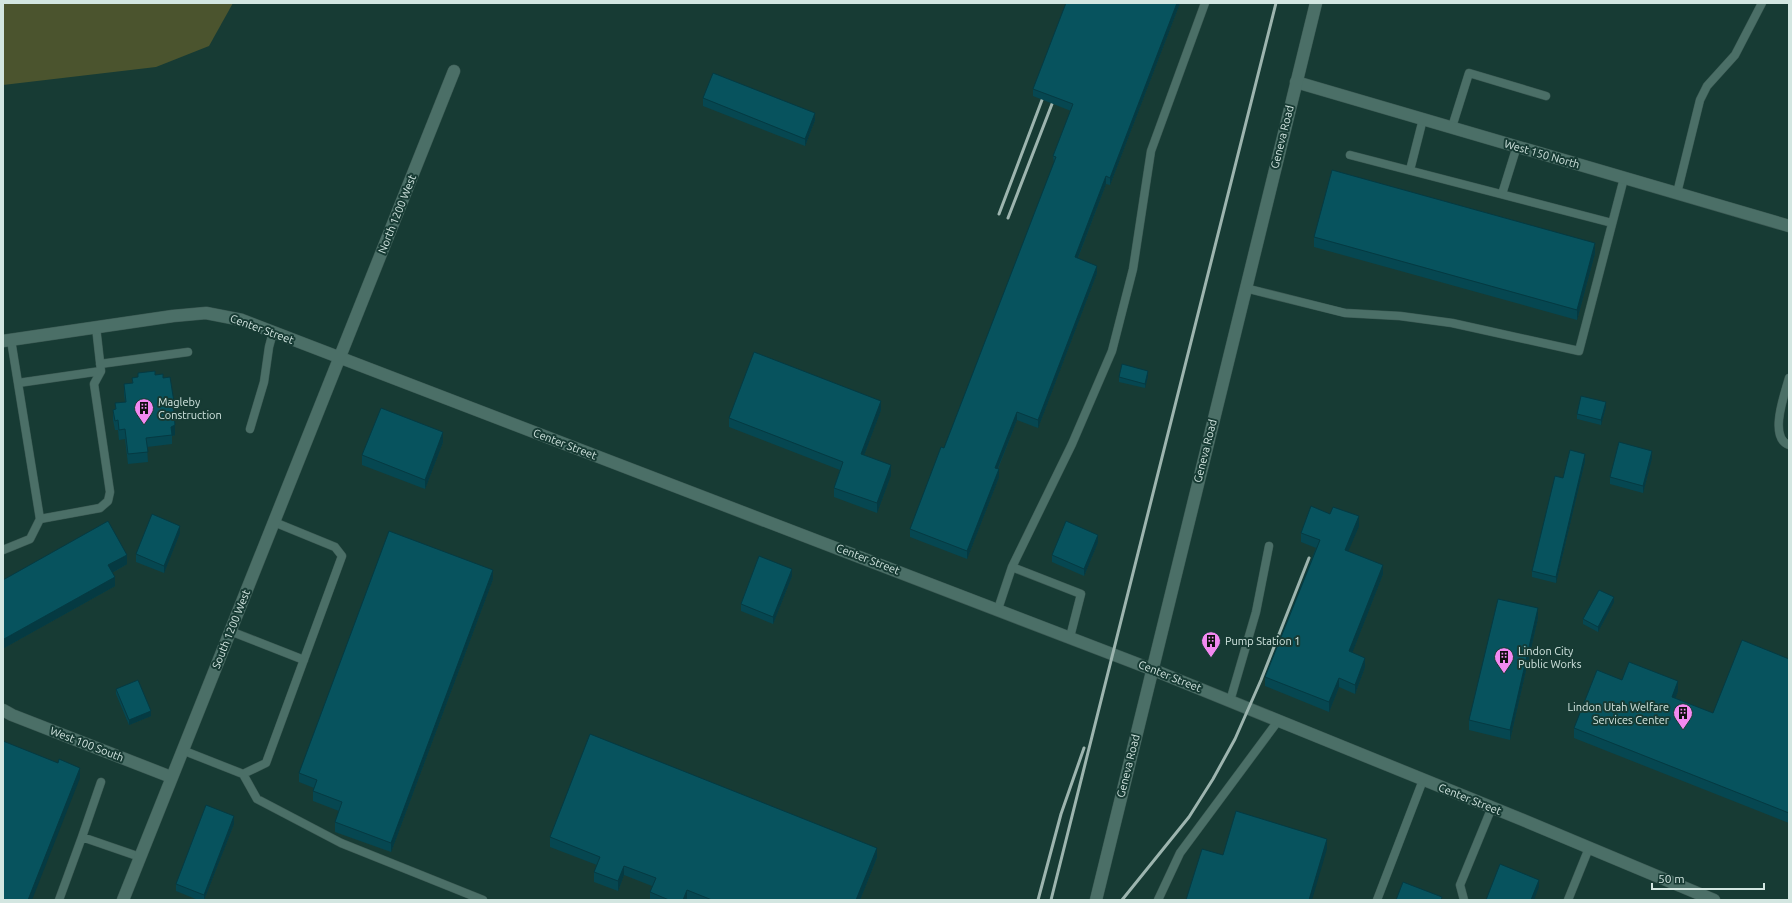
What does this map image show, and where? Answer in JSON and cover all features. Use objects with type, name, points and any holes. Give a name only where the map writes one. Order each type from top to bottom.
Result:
[{"type":"street","name":"Geneva Road","points":[[1096,900],[1151,668],[1316,3]]},
{"type":"street","name":"North 1200 West","points":[[340,358],[454,71]]},
{"type":"street","name":"West 150 North","points":[[1296,82],[1789,226]]},
{"type":"street","name":"Center Street","points":[[7,341],[173,316],[206,313],[242,320],[1151,668],[1492,807],[1714,900]]},
{"type":"street","name":"South 1200 West","points":[[123,900],[340,358]]},
{"type":"street","name":"West 100 South","points":[[3,710],[12,715],[171,778]]},
{"type":"lane","points":[[998,609],[1012,567],[1072,444],[1112,351],[1133,270],[1151,151],[1205,3]]},
{"type":"lane","points":[[1677,193],[1700,100],[1708,86],[1735,55],[1762,3]]},
{"type":"lane","points":[[1452,128],[1469,74],[1546,96]]},
{"type":"lane","points":[[1410,170],[1423,119]]},
{"type":"lane","points":[[1502,194],[1517,146]]},
{"type":"lane","points":[[1350,155],[1612,223]]},
{"type":"lane","points":[[1245,288],[1345,313],[1400,316],[1452,323],[1579,351],[1624,178]]},
{"type":"lane","points":[[40,519],[100,508],[108,501],[110,492],[94,384],[100,367],[96,327]]},
{"type":"lane","points":[[250,429],[264,382],[269,346],[273,332]]},
{"type":"lane","points":[[3,550],[30,539],[40,519],[18,383],[7,341]]},
{"type":"lane","points":[[18,383],[188,352]]},
{"type":"lane","points":[[1787,444],[1779,434],[1778,424],[1789,378]]},
{"type":"lane","points":[[243,774],[266,763],[342,556],[335,547],[274,522]]},
{"type":"lane","points":[[1230,701],[1256,612],[1269,546]]},
{"type":"lane","points":[[1012,567],[1081,594],[1070,637]]},
{"type":"lane","points":[[230,631],[304,660]]},
{"type":"lane","points":[[1158,900],[1180,852],[1278,721]]},
{"type":"lane","points":[[182,750],[243,774],[257,799],[341,843],[483,900]]},
{"type":"lane","points":[[1377,900],[1423,780]]},
{"type":"lane","points":[[59,900],[102,782]]},
{"type":"lane","points":[[1464,900],[1460,885],[1492,807]]},
{"type":"lane","points":[[82,836],[140,857]]},
{"type":"lane","points":[[1568,900],[1589,848]]},
{"type":"green space","points":[[3,3],[233,3],[209,46],[156,67],[3,85]]},
{"type":"building","points":[[1066,3],[1177,3],[1110,178],[1106,176],[1075,257],[1097,266],[1038,420],[1017,412],[995,468],[999,469],[967,551],[910,529],[941,447],[944,448],[1056,157],[1053,156],[1073,104],[1033,89]]},
{"type":"building","points":[[713,73],[815,113],[805,139],[703,98]]},
{"type":"building","points":[[1332,170],[1595,243],[1577,310],[1314,237]]},
{"type":"building","points":[[754,352],[881,401],[861,454],[891,465],[877,503],[834,488],[843,462],[729,418]]},
{"type":"building","points":[[1122,364],[1148,371],[1145,384],[1119,377]]},
{"type":"building","name":"Magleby Construction","points":[[155,371],[155,375],[163,374],[163,378],[170,377],[174,402],[175,425],[171,427],[172,435],[146,438],[148,452],[128,454],[125,429],[119,430],[118,420],[115,421],[113,410],[116,409],[115,403],[126,402],[124,384],[133,383],[132,378],[138,377],[138,373]]},
{"type":"building","points":[[1581,396],[1606,402],[1601,420],[1577,414]]},
{"type":"building","points":[[381,408],[443,432],[425,480],[362,455]]},
{"type":"building","points":[[1619,442],[1652,451],[1643,486],[1610,477]]},
{"type":"building","points":[[1570,450],[1585,454],[1556,577],[1532,571],[1555,476],[1563,478]]},
{"type":"building","points":[[1311,506],[1330,514],[1333,507],[1359,516],[1345,550],[1383,565],[1349,651],[1365,658],[1355,685],[1339,678],[1329,702],[1265,677],[1320,540],[1301,533]]},
{"type":"building","points":[[152,514],[180,526],[164,566],[136,554]]},
{"type":"building","points":[[108,521],[127,555],[108,565],[115,577],[4,639],[3,580]]},
{"type":"building","points":[[1066,521],[1098,535],[1084,569],[1052,555]]},
{"type":"building","points":[[389,531],[493,570],[391,843],[335,822],[342,802],[313,791],[317,780],[299,773]]},
{"type":"building","points":[[759,556],[792,569],[773,617],[741,604]]},
{"type":"building","points":[[1599,590],[1614,597],[1598,627],[1583,619]]},
{"type":"building","name":"Lindon City Public Works","points":[[1498,599],[1538,608],[1510,730],[1469,720]]},
{"type":"building","name":"Lindon Utah Welfare Services Center","points":[[1742,640],[1789,659],[1789,813],[1574,728],[1597,670],[1622,680],[1629,662],[1678,681],[1672,697],[1713,713]]},
{"type":"building","points":[[138,680],[151,711],[129,720],[116,689]]},
{"type":"building","points":[[590,734],[877,848],[856,900],[712,900],[687,890],[683,900],[669,900],[650,892],[656,878],[624,866],[618,881],[594,872],[600,857],[550,837]]},
{"type":"building","points":[[3,741],[58,763],[59,759],[80,768],[28,900],[3,900]]},
{"type":"building","points":[[206,805],[234,816],[204,895],[176,884]]},
{"type":"building","points":[[1236,811],[1327,839],[1309,900],[1186,900],[1202,849],[1223,855]]},
{"type":"building","points":[[1500,864],[1539,880],[1531,900],[1486,900]]},
{"type":"building","points":[[1403,882],[1442,897],[1441,900],[1396,900]]},
{"type":"railway","points":[[1051,900],[1276,3]]},
{"type":"railway","points":[[999,214],[1042,100]]},
{"type":"railway","points":[[1008,218],[1052,104]]},
{"type":"railway","points":[[1122,900],[1189,817],[1213,779],[1235,739],[1261,680],[1309,558]]},
{"type":"railway","points":[[1038,900],[1061,814],[1084,748]]},
{"type":"place","name":"Magleby Construction","points":[[144,425]]},
{"type":"place","name":"Pump Station 1","points":[[1211,658]]},
{"type":"place","name":"Lindon City Public Works","points":[[1504,674]]},
{"type":"place","name":"Lindon Utah Welfare Services Center","points":[[1683,730]]}]
